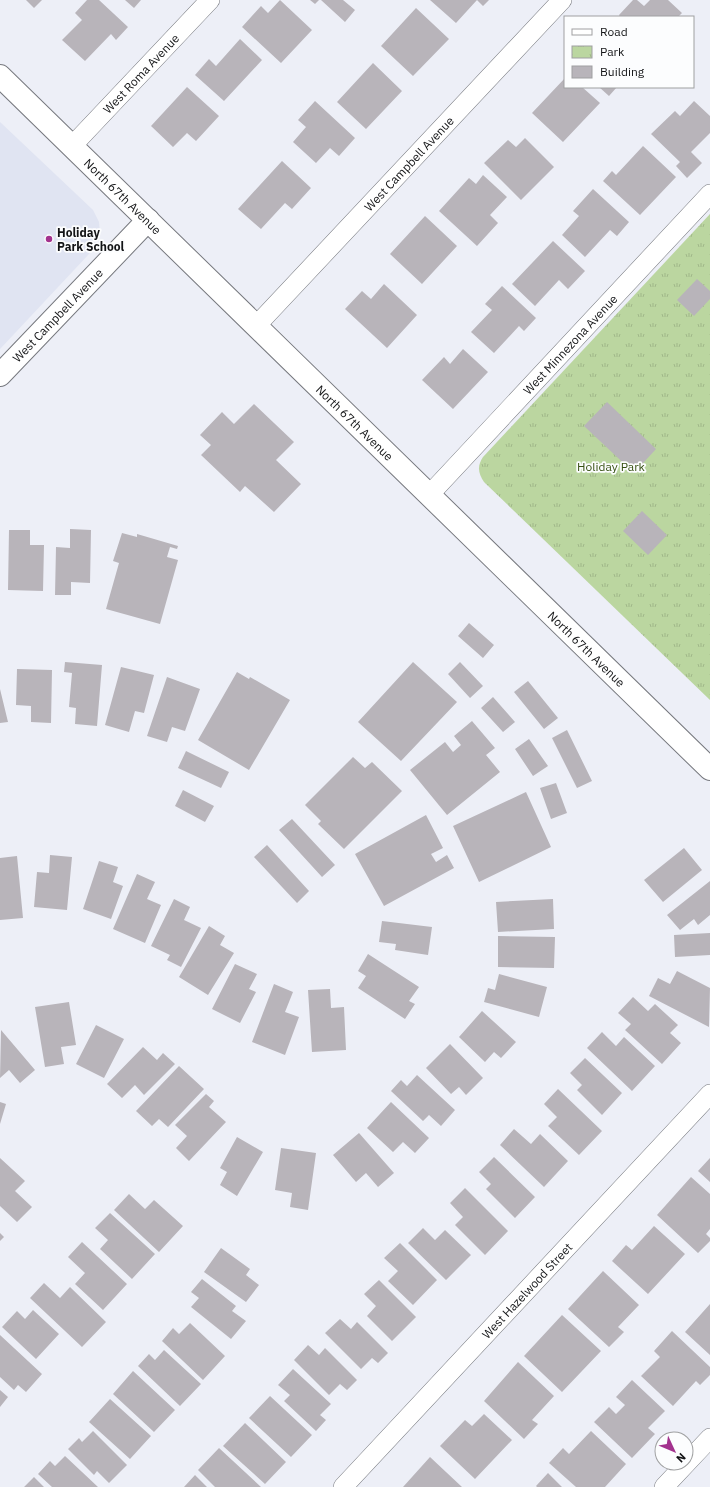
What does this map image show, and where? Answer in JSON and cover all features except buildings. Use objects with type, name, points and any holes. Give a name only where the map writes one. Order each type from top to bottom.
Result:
[{"type":"main road","name":"North 67th Avenue","points":[[0,76],[430,494],[710,769]]},
{"type":"main road","name":"West Campbell Avenue","points":[[0,375],[148,220]]},
{"type":"street","name":"West Roma Avenue","points":[[72,146],[210,0]]},
{"type":"street","name":"West Campbell Avenue","points":[[256,326],[562,0]]},
{"type":"street","name":"West Minnezona Avenue","points":[[430,494],[710,194]]},
{"type":"street","name":"West Hazelwood Street","points":[[343,1487],[710,1094]]},
{"type":"street","points":[[664,1487],[710,1438]]},
{"type":"shaded area","name":"Holiday Park School","points":[[0,122],[93,210],[99,222],[100,234],[96,244],[89,254],[0,349]]},
{"type":"green space","name":"Holiday Park","points":[[710,214],[710,700],[484,482],[480,476],[479,470],[483,457]]},
{"type":"place","name":"Holiday Park School","points":[[49,239]]}]
